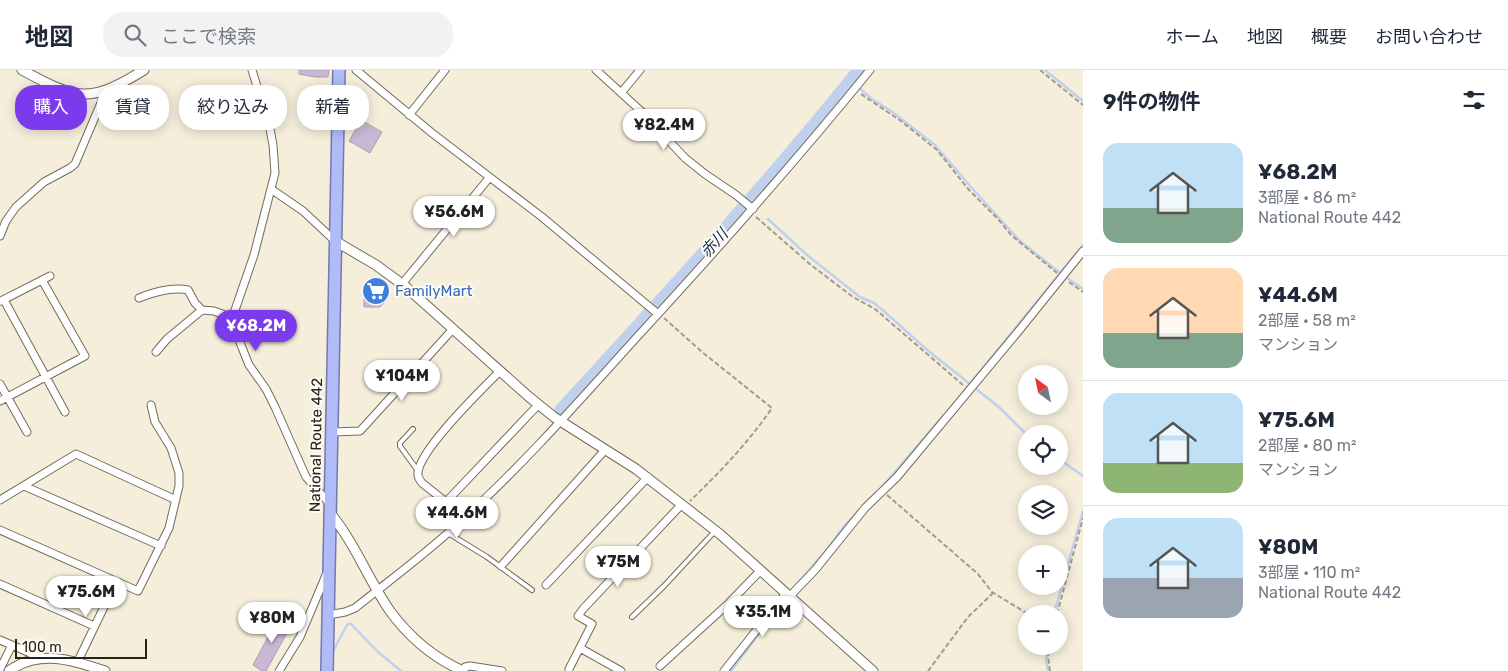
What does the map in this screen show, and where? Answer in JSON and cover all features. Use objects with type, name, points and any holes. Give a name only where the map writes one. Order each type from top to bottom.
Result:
[{"type":"highway","name":"National Route 442","points":[[327,671],[338,70]]},
{"type":"street","points":[[22,70],[66,92],[86,94],[97,92]]},
{"type":"street","points":[[117,85],[144,70]]},
{"type":"street","points":[[252,70],[273,145],[275,166],[272,189],[254,255],[233,318],[235,332],[247,359],[275,407],[304,473],[330,509],[396,618],[424,647],[441,660],[463,671],[465,667],[470,666],[502,671]]},
{"type":"street","points":[[356,70],[409,115],[548,222],[658,314]]},
{"type":"street","points":[[409,115],[445,70]]},
{"type":"street","points":[[596,70],[642,112],[684,158],[736,195],[752,210]]},
{"type":"street","points":[[621,93],[640,70]]},
{"type":"street","points":[[328,615],[350,610],[378,590],[465,517],[560,421],[658,314],[752,210],[870,70]]},
{"type":"street","points":[[0,236],[6,221],[16,207],[44,182],[75,164],[97,112]]},
{"type":"street","points":[[402,284],[489,178]]},
{"type":"street","points":[[272,189],[303,211],[335,241],[376,265],[402,284],[538,405],[648,477],[716,530],[873,671]]},
{"type":"street","points":[[724,671],[788,595],[815,570],[865,508],[897,477],[1083,251]]},
{"type":"street","points":[[50,276],[2,301],[65,412]]},
{"type":"street","points":[[4,399],[85,356],[42,280]]},
{"type":"street","points":[[139,298],[155,291],[180,288],[188,290],[195,303],[202,310],[214,311],[233,318]]},
{"type":"street","points":[[156,352],[167,338],[202,310]]},
{"type":"street","points":[[331,432],[360,431],[453,329]]},
{"type":"street","points":[[465,517],[422,483],[418,470],[436,439],[500,371]]},
{"type":"street","points":[[0,384],[4,399],[27,432]]},
{"type":"street","points":[[0,530],[138,591],[169,528],[179,486],[179,473],[171,448],[155,422],[151,405]]},
{"type":"street","points":[[446,502],[538,405]]},
{"type":"street","points":[[501,566],[606,450]]},
{"type":"street","points":[[0,500],[76,454],[176,500]]},
{"type":"street","points":[[546,585],[648,477]]},
{"type":"street","points":[[24,486],[160,546]]},
{"type":"street","points":[[569,668],[592,624],[578,616],[684,505]]},
{"type":"street","points":[[279,671],[300,637],[329,570]]},
{"type":"street","points":[[660,666],[718,614],[761,570]]},
{"type":"street","points":[[77,663],[116,582]]},
{"type":"street","points":[[0,584],[94,626]]},
{"type":"street","points":[[0,640],[42,658]]},
{"type":"street","points":[[0,669],[12,645]]},
{"type":"street","points":[[580,648],[621,671]]},
{"type":"street","points":[[9,671],[22,663],[42,658],[60,659],[105,671]]},
{"type":"lane","points":[[413,429],[400,443],[400,446],[418,470]]},
{"type":"lane","points":[[632,617],[683,567],[716,530]]},
{"type":"lane","points":[[448,533],[501,566],[532,590]]},
{"type":"path","points":[[1040,70],[1083,105]]},
{"type":"path","points":[[854,90],[901,121],[937,150],[969,190],[1011,235],[1061,277],[1083,292]]},
{"type":"path","points":[[752,210],[812,265],[852,297],[875,309],[927,355],[945,368],[968,391]]},
{"type":"path","points":[[658,314],[772,408],[752,436],[728,464],[684,505]]},
{"type":"path","points":[[882,492],[976,572],[993,593],[1018,608]]},
{"type":"path","points":[[1059,605],[1083,518]]},
{"type":"path","points":[[928,671],[968,617],[993,593]]},
{"type":"path","points":[[1048,655],[1050,671]]},
{"type":"building","points":[[299,70],[329,70],[328,77],[315,77],[299,74]]},
{"type":"building","points":[[369,125],[382,132],[370,153],[349,141],[355,130],[369,130]]},
{"type":"building","name":"FamilyMart","points":[[366,282],[380,282],[386,286],[385,302],[380,307],[364,307],[364,295],[367,295]]},
{"type":"building","points":[[279,616],[292,624],[266,671],[262,671],[253,665]]},
{"type":"waterway","name":"赤川","points":[[562,411],[752,200],[861,70]]},
{"type":"waterway","points":[[1045,70],[1083,101]]},
{"type":"waterway","points":[[852,82],[935,145],[1019,240],[1083,289]]},
{"type":"waterway","points":[[768,219],[807,255],[860,297],[874,303],[926,349],[1000,408],[1018,426]]},
{"type":"waterway","points":[[965,390],[1083,245]]},
{"type":"waterway","points":[[882,487],[942,417]]},
{"type":"waterway","points":[[1068,465],[1083,476]]},
{"type":"waterway","points":[[790,592],[845,525],[878,491]]},
{"type":"waterway","points":[[1057,605],[1083,511]]},
{"type":"waterway","points":[[731,671],[786,598]]},
{"type":"waterway","points":[[332,653],[346,627],[348,624],[351,624],[378,652],[401,671]]},
{"type":"waterway","points":[[1047,655],[1048,671]]},
{"type":"place","name":"FamilyMart","points":[[376,291]]}]
